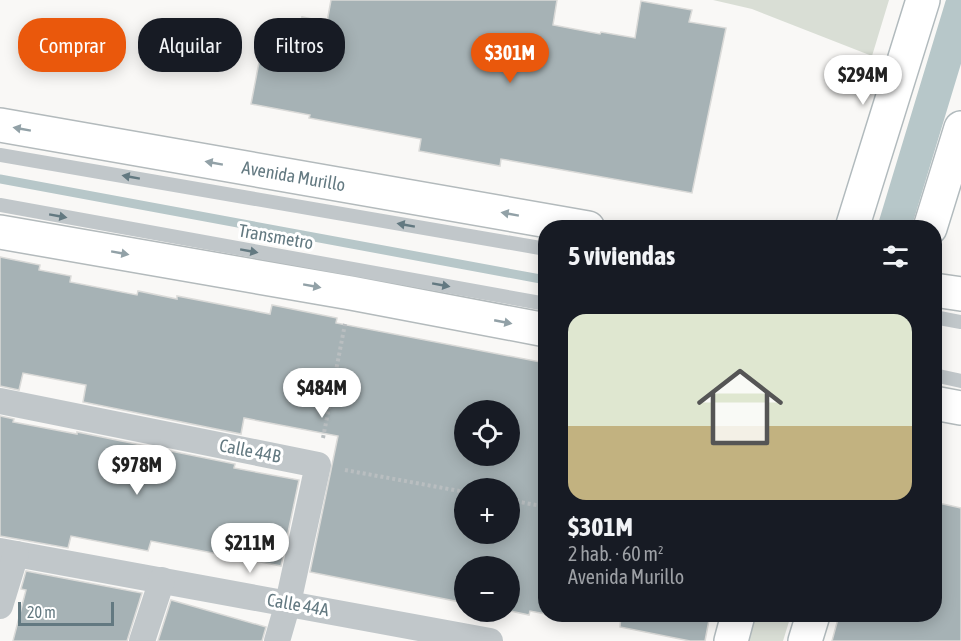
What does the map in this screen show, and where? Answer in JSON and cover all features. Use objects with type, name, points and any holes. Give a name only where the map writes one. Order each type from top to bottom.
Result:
[{"type":"main road","points":[[854,220],[923,0]]},
{"type":"main road","name":"Avenida Murillo","points":[[0,125],[542,220]]},
{"type":"main road","points":[[934,220],[954,180],[961,130]]},
{"type":"main road","points":[[0,232],[351,293],[538,328]]},
{"type":"main road","points":[[942,291],[961,294]]},
{"type":"main road","points":[[942,404],[961,408]]},
{"type":"main road","points":[[731,641],[736,622]]},
{"type":"main road","points":[[805,641],[811,622]]},
{"type":"street","name":"Calle 44B","points":[[0,401],[318,465]]},
{"type":"street","points":[[276,641],[288,603],[318,465]]},
{"type":"street","points":[[0,606],[8,552]]},
{"type":"street","name":"Calle 44A","points":[[8,552],[288,603],[428,635],[490,641]]},
{"type":"street","points":[[142,641],[162,580]]},
{"type":"lane","name":"Transmetro","points":[[0,155],[538,248]]},
{"type":"lane","name":"Transmetro","points":[[0,205],[538,303]]},
{"type":"lane","points":[[942,318],[961,322]]},
{"type":"lane","points":[[942,377],[961,381]]},
{"type":"path","points":[[351,293],[318,465],[454,490]]},
{"type":"path","points":[[520,502],[538,505]]},
{"type":"shaded area","points":[[713,0],[889,0],[872,56],[752,9]]},
{"type":"shaded area","points":[[751,622],[789,622],[783,641],[745,641]]},
{"type":"building","points":[[331,0],[557,0],[553,25],[635,38],[641,1],[692,10],[689,22],[726,28],[692,193],[501,159],[500,166],[419,151],[421,139],[309,118],[310,115],[251,104],[257,72],[345,72],[345,18],[328,18]]},
{"type":"building","points":[[0,257],[40,265],[39,270],[71,276],[70,282],[137,295],[138,291],[177,299],[177,296],[270,314],[272,305],[337,318],[336,323],[538,361],[538,612],[530,611],[529,615],[520,613],[520,556],[454,556],[454,601],[310,572],[338,436],[244,418],[241,434],[83,402],[86,385],[23,373],[19,390],[0,386]]},
{"type":"building","points":[[0,416],[14,419],[13,422],[77,434],[77,432],[235,464],[234,468],[299,480],[281,566],[151,541],[148,551],[71,536],[68,548],[0,536]]},
{"type":"building","points":[[942,504],[961,508],[961,641],[832,641],[837,622],[942,622]]},
{"type":"building","points":[[26,571],[142,593],[127,641],[13,641],[26,590],[21,589]]},
{"type":"building","points":[[171,600],[266,627],[262,641],[158,641]]},
{"type":"building","points":[[620,622],[709,622],[705,641],[690,641],[620,627]]},
{"type":"waterway","points":[[896,220],[961,7]]},
{"type":"waterway","points":[[0,179],[538,279]]}]
